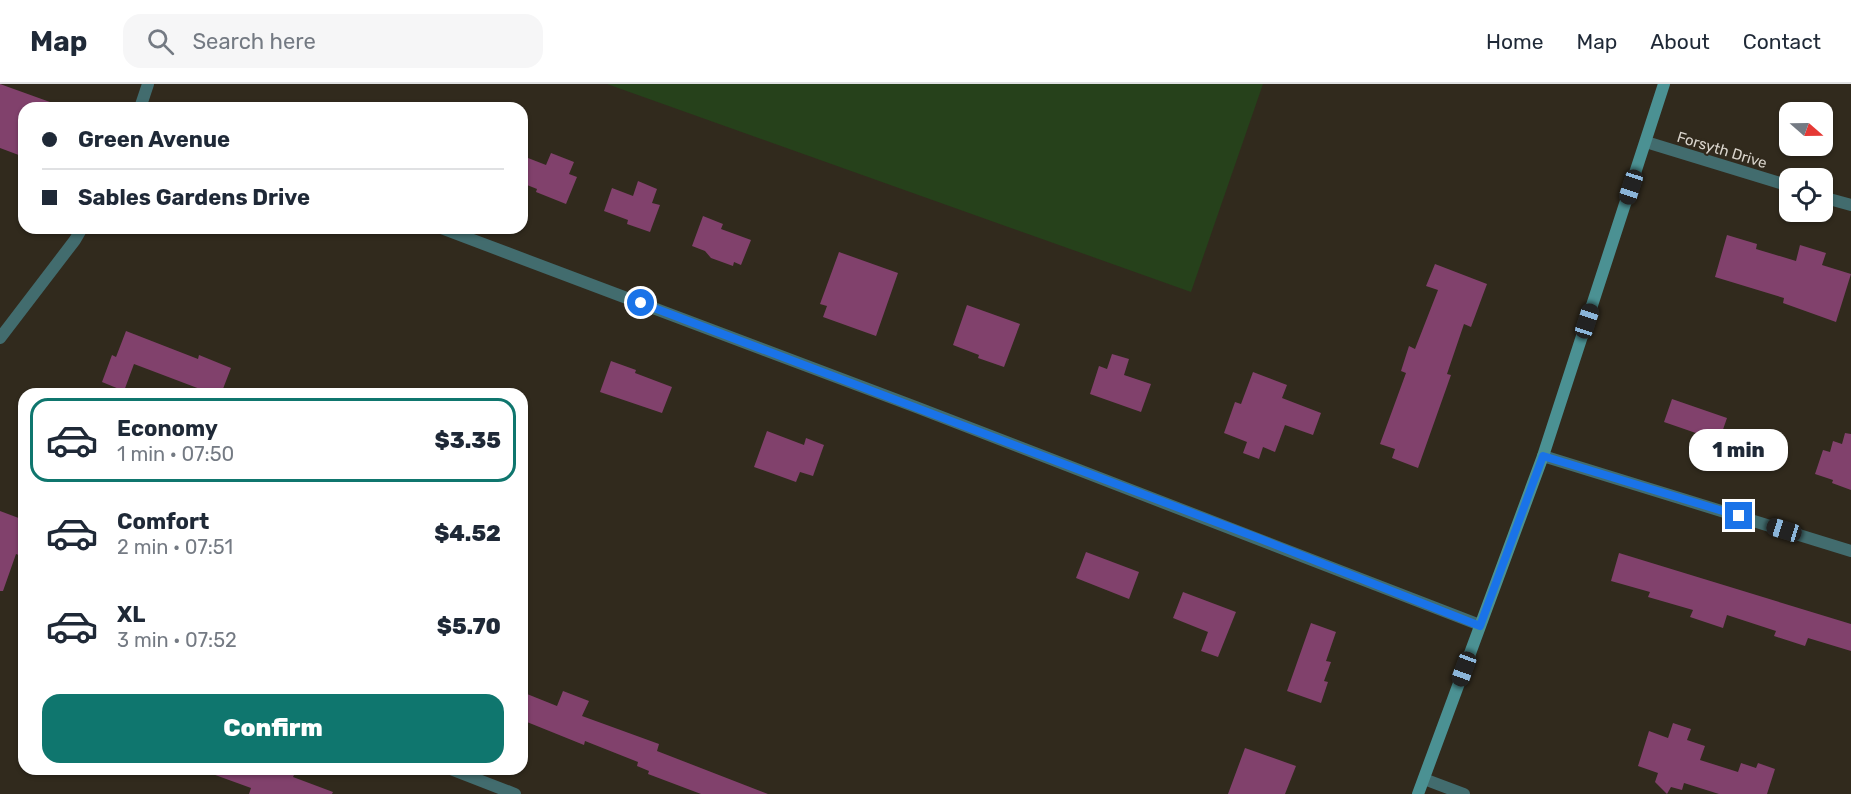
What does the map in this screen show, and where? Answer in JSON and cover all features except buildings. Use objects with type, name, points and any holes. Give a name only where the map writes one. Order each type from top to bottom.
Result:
[{"type":"main road","points":[[1418,794],[1543,456],[1664,84]]},
{"type":"street","points":[[142,102],[148,84]]},
{"type":"street","name":"Forsyth Drive","points":[[1646,142],[1779,183]]},
{"type":"street","points":[[1833,200],[1851,206]]},
{"type":"street","points":[[0,338],[78,234]]},
{"type":"street","points":[[457,234],[960,424],[1480,626]]},
{"type":"street","points":[[1543,456],[1851,551]]},
{"type":"street","points":[[466,775],[515,794]]},
{"type":"street","points":[[1424,778],[1464,794]]},
{"type":"green space","points":[[607,84],[1263,84],[1191,292]]},
{"type":"route","points":[[641,303],[1258,538],[1480,626],[1543,456],[1739,516]]}]
